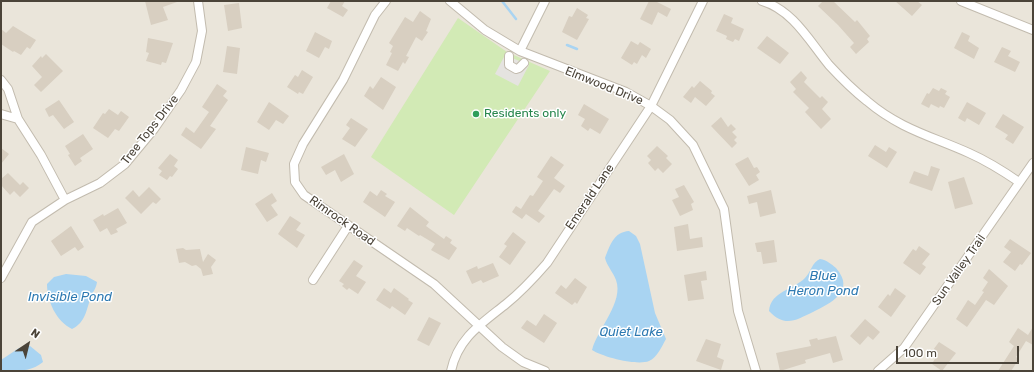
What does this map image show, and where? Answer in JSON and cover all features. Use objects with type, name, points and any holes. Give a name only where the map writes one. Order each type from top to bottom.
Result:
[{"type":"street","name":"Tree Tops Drive","points":[[1,278],[32,222],[65,200],[100,183],[125,164],[154,129],[181,90],[196,62],[202,31],[198,1]]},
{"type":"street","name":"Rimrock Road","points":[[386,1],[375,15],[343,80],[303,144],[294,164],[295,182],[304,195],[434,284],[478,325]]},
{"type":"street","name":"Elmwood Drive","points":[[450,1],[485,30],[520,51],[626,92],[651,106],[670,120],[693,144],[724,208],[738,311],[756,371]]},
{"type":"street","points":[[520,51],[545,1]]},
{"type":"street","name":"Emerald Lane","points":[[451,371],[460,347],[478,325],[506,304],[532,280],[546,263],[651,106],[703,1]]},
{"type":"street","points":[[762,1],[780,10],[796,24],[849,86],[894,122],[998,167],[1019,182]]},
{"type":"street","points":[[961,1],[1033,30]]},
{"type":"street","points":[[509,56],[509,65],[512,67],[519,68],[524,63]]},
{"type":"street","points":[[1,80],[8,89],[18,119],[41,155],[65,200]]},
{"type":"street","points":[[1,114],[18,119]]},
{"type":"street","name":"Sun Valley Trail","points":[[878,371],[904,348],[1033,163]]},
{"type":"street","points":[[313,280],[348,226]]},
{"type":"street","points":[[478,325],[502,347],[518,358],[545,371]]},
{"type":"shaded area","points":[[1,1],[1033,1],[1033,371],[1,371]]},
{"type":"shaded area","points":[[505,55],[529,65],[518,86],[495,74]]},
{"type":"green space","points":[[458,18],[507,52],[550,71],[454,215],[371,157]]},
{"type":"water","name":"Quiet Lake","points":[[629,231],[636,236],[640,244],[655,313],[666,339],[659,352],[649,361],[644,362],[629,362],[620,360],[592,350],[614,306],[618,288],[616,280],[605,258],[613,240],[620,234]]},
{"type":"water","name":"Blue Heron Pond","points":[[820,259],[827,261],[836,268],[841,276],[843,283],[842,290],[839,295],[827,305],[796,320],[785,321],[769,311],[774,299],[805,278],[815,262]]},
{"type":"water","name":"Invisible Pond","points":[[66,274],[86,276],[97,282],[83,319],[72,329],[57,316],[51,304],[47,290],[47,284],[54,277]]},
{"type":"water","points":[[30,346],[41,355],[43,362],[34,368],[18,371],[1,371],[1,360],[19,348]]},
{"type":"building","points":[[145,1],[177,2],[163,7],[168,20],[151,25]]},
{"type":"building","points":[[331,1],[345,1],[342,6],[348,10],[343,17],[327,8]]},
{"type":"building","points":[[649,1],[655,1],[671,9],[667,17],[658,12],[652,25],[640,19]]},
{"type":"building","points":[[823,1],[833,1],[855,22],[857,20],[870,36],[867,39],[869,42],[856,54],[850,47],[854,43],[818,6]]},
{"type":"building","points":[[895,1],[917,1],[922,5],[912,16]]},
{"type":"building","points":[[239,3],[242,28],[228,31],[224,5]]},
{"type":"building","points":[[577,8],[588,15],[586,18],[589,19],[577,40],[562,32],[569,16],[572,17]]},
{"type":"building","points":[[420,11],[431,19],[426,31],[428,32],[422,41],[416,37],[406,56],[409,57],[405,64],[403,62],[398,71],[386,65],[392,53],[390,52],[393,46],[389,43],[405,17],[413,22]]},
{"type":"building","points":[[724,14],[733,18],[731,23],[744,29],[739,41],[735,39],[733,42],[726,39],[727,36],[716,31]]},
{"type":"building","points":[[13,26],[36,40],[30,49],[27,47],[21,55],[14,51],[13,52],[1,44],[1,29],[6,33]]},
{"type":"building","points":[[315,32],[332,41],[329,49],[325,47],[319,58],[306,51]]},
{"type":"building","points":[[962,32],[970,36],[968,41],[979,48],[974,59],[954,48]]},
{"type":"building","points":[[767,36],[789,53],[780,64],[757,48]]},
{"type":"building","points":[[148,38],[173,43],[166,63],[162,62],[161,65],[146,61],[149,53],[146,52]]},
{"type":"building","points":[[631,41],[638,45],[640,42],[651,49],[646,58],[642,55],[637,64],[634,62],[632,65],[621,58]]},
{"type":"building","points":[[227,46],[240,48],[237,74],[223,72]]},
{"type":"building","points":[[1002,47],[1011,51],[1008,56],[1020,62],[1015,72],[994,62]]},
{"type":"building","points":[[46,54],[63,71],[41,92],[34,85],[42,77],[32,66],[41,56],[42,58]]},
{"type":"building","points":[[302,70],[313,77],[303,94],[299,92],[298,94],[287,87],[295,75],[298,77]]},
{"type":"building","points":[[801,71],[807,78],[804,82],[820,98],[822,96],[828,102],[822,109],[831,119],[821,129],[805,112],[809,108],[793,92],[796,89],[790,82]]},
{"type":"building","points":[[381,77],[396,87],[383,110],[364,96],[370,86],[373,89]]},
{"type":"building","points":[[700,81],[712,91],[711,93],[715,96],[706,106],[695,97],[691,103],[683,97],[692,86],[694,88]]},
{"type":"building","points":[[217,84],[227,91],[223,96],[228,100],[210,126],[216,129],[201,149],[181,135],[186,127],[194,133],[209,112],[202,107]]},
{"type":"building","points":[[933,88],[939,91],[941,88],[947,91],[945,94],[950,97],[944,108],[940,106],[939,108],[931,104],[929,108],[921,104],[927,93],[929,94]]},
{"type":"building","points":[[59,100],[74,122],[64,129],[53,115],[49,117],[45,109]]},
{"type":"building","points":[[269,102],[289,116],[283,124],[276,120],[269,130],[257,122]]},
{"type":"building","points":[[967,102],[986,113],[979,125],[967,118],[965,122],[958,118]]},
{"type":"building","points":[[584,104],[609,119],[600,134],[590,128],[588,131],[581,126],[585,119],[578,115]]},
{"type":"building","points":[[109,109],[118,115],[121,111],[129,117],[119,131],[115,129],[108,138],[93,128],[103,113],[105,114]]},
{"type":"building","points":[[1003,114],[1024,127],[1013,144],[1005,139],[1008,135],[995,127]]},
{"type":"building","points":[[721,117],[728,127],[731,124],[736,129],[732,132],[737,137],[734,140],[737,143],[732,148],[711,126]]},
{"type":"building","points":[[351,118],[368,129],[355,147],[342,139],[350,128],[346,125]]},
{"type":"building","points":[[83,134],[93,149],[80,158],[82,161],[75,166],[68,155],[70,154],[65,146]]},
{"type":"building","points":[[875,145],[886,152],[889,147],[897,152],[887,168],[868,156]]},
{"type":"building","points":[[657,146],[668,156],[666,158],[672,164],[663,173],[658,168],[655,171],[648,163],[651,160],[647,156]]},
{"type":"building","points":[[246,147],[269,153],[266,162],[261,160],[258,174],[241,170]]},
{"type":"building","points":[[1,148],[9,154],[1,164]]},
{"type":"building","points":[[170,154],[178,160],[174,166],[178,169],[172,177],[170,176],[167,180],[159,175],[162,171],[158,168]]},
{"type":"building","points":[[344,154],[354,174],[341,182],[335,170],[326,175],[321,167]]},
{"type":"building","points":[[551,156],[564,165],[554,178],[565,186],[560,193],[554,189],[538,211],[545,216],[539,223],[526,214],[522,219],[512,212],[516,206],[521,209],[530,195],[533,196],[543,181],[537,177]]},
{"type":"building","points":[[748,157],[754,168],[757,167],[760,172],[756,175],[759,180],[749,186],[735,164]]},
{"type":"building","points":[[931,166],[940,169],[932,191],[909,183],[914,171],[928,176]]},
{"type":"building","points":[[8,173],[20,185],[23,182],[29,188],[20,197],[14,191],[10,195],[1,185],[1,179]]},
{"type":"building","points":[[964,177],[973,204],[955,209],[948,182]]},
{"type":"building","points":[[684,185],[694,202],[691,204],[693,210],[680,216],[672,200],[679,197],[675,189]]},
{"type":"building","points":[[149,187],[161,199],[156,204],[153,202],[141,214],[125,198],[133,190],[139,197]]},
{"type":"building","points":[[381,190],[387,194],[385,196],[395,202],[385,217],[363,202],[370,191],[377,196]]},
{"type":"building","points":[[771,190],[776,213],[760,217],[757,202],[749,204],[747,196]]},
{"type":"building","points":[[272,193],[277,201],[271,205],[278,215],[267,222],[255,204]]},
{"type":"building","points":[[410,207],[429,222],[426,226],[444,239],[446,236],[452,240],[450,243],[457,248],[449,260],[431,250],[435,244],[407,228],[405,231],[397,226]]},
{"type":"building","points":[[118,208],[127,223],[116,229],[118,232],[111,235],[107,228],[100,232],[93,220]]},
{"type":"building","points":[[290,216],[301,223],[296,230],[305,235],[297,248],[278,234]]},
{"type":"building","points":[[688,224],[690,239],[702,237],[703,247],[677,251],[674,227]]},
{"type":"building","points":[[71,226],[84,247],[78,251],[75,247],[61,256],[51,241]]},
{"type":"building","points":[[513,232],[526,242],[510,265],[499,257],[507,246],[504,244]]},
{"type":"building","points":[[1010,239],[1031,253],[1022,265],[1020,264],[1015,271],[1003,262],[1011,252],[1004,247]]},
{"type":"building","points":[[774,240],[777,262],[763,264],[761,252],[757,252],[755,243]]},
{"type":"building","points":[[919,246],[930,254],[922,264],[926,267],[920,275],[903,263],[913,249],[916,251]]},
{"type":"building","points":[[183,248],[186,250],[200,249],[203,262],[208,254],[216,260],[211,267],[213,274],[203,276],[201,269],[196,265],[192,266],[185,262],[179,263],[176,249]]},
{"type":"building","points":[[354,260],[363,266],[356,276],[366,282],[358,294],[349,288],[347,290],[342,286],[344,284],[339,281]]},
{"type":"building","points":[[493,263],[499,276],[483,283],[481,280],[472,284],[466,271],[477,266],[478,269]]},
{"type":"building","points":[[989,269],[1008,286],[994,305],[986,300],[967,327],[956,319],[968,300],[975,305],[984,292],[982,291],[988,282],[983,278]]},
{"type":"building","points":[[706,271],[707,280],[701,281],[704,299],[688,301],[684,275]]},
{"type":"building","points":[[575,278],[587,287],[577,304],[575,302],[572,305],[555,293],[561,285],[566,289]]},
{"type":"building","points":[[384,288],[391,293],[394,288],[413,303],[405,315],[392,306],[390,309],[376,300]]},
{"type":"building","points":[[895,288],[906,296],[891,317],[878,307],[888,294],[890,296]]},
{"type":"building","points":[[544,314],[557,323],[544,343],[521,328],[527,320],[536,326]]},
{"type":"building","points":[[429,317],[441,323],[429,346],[417,340]]},
{"type":"building","points":[[865,319],[880,332],[873,340],[868,336],[860,345],[850,336]]},
{"type":"building","points":[[1033,327],[1033,345],[1026,341],[1016,357],[1019,359],[1011,371],[998,371],[1014,346],[1009,342],[1018,328],[1028,335]]},
{"type":"building","points":[[836,336],[843,360],[833,363],[830,353],[805,360],[806,363],[780,371],[776,353],[811,346],[809,340],[817,338],[818,340]]},
{"type":"building","points":[[706,339],[721,344],[717,357],[724,360],[721,370],[696,361]]},
{"type":"building","points":[[939,342],[956,353],[942,371],[932,364],[938,353],[933,350]]},
{"type":"waterway","points":[[502,1],[516,19]]},
{"type":"waterway","points":[[567,45],[577,49]]},
{"type":"place","name":"Residents only","points":[[476,114]]}]
